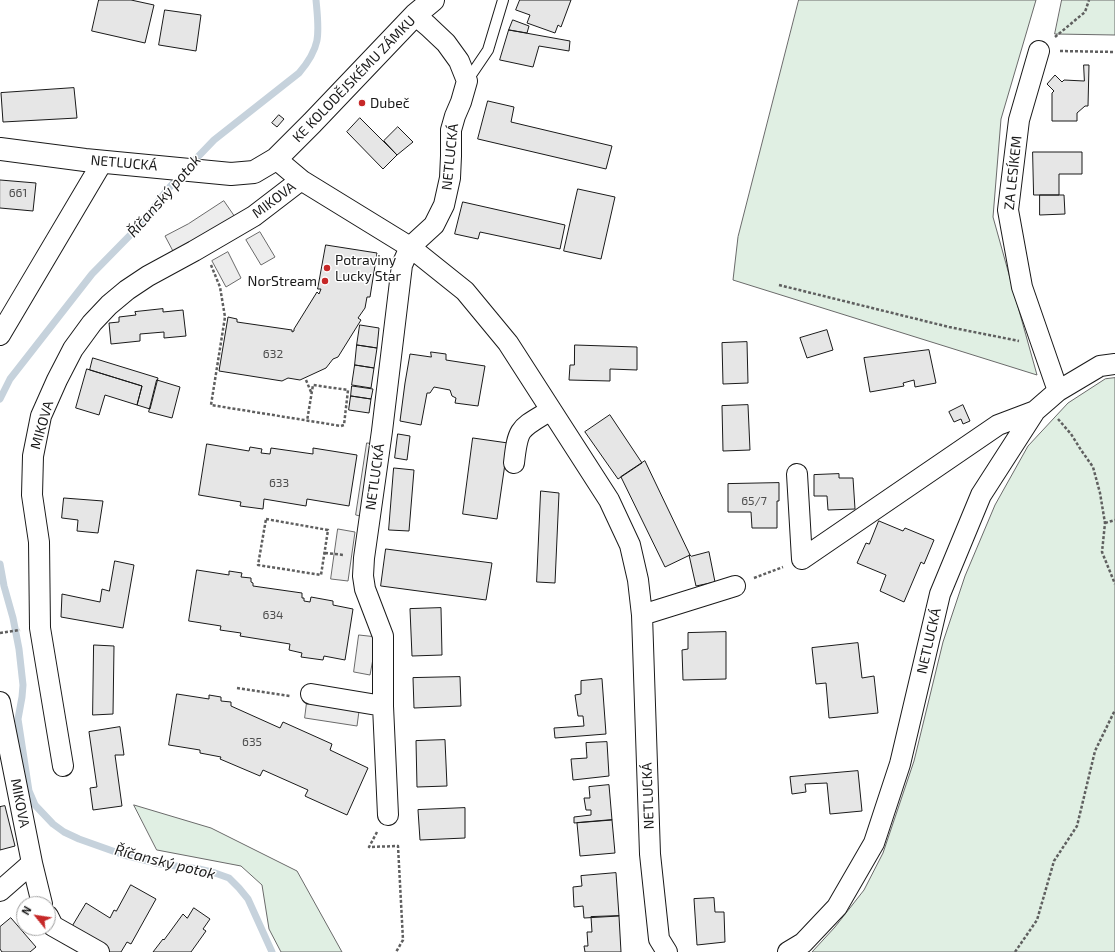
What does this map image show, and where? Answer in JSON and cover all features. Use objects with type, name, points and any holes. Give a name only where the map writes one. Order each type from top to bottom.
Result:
[{"type":"street","name":"KE KOLODĚJSKÉMU ZÁMKU","points":[[276,159],[415,15],[433,0]]},
{"type":"street","points":[[415,15],[446,43],[459,61],[467,81]]},
{"type":"street","name":"ZA LESÍKEM","points":[[1040,51],[1019,120],[1008,210],[1022,287],[1058,391]]},
{"type":"street","name":"NETLUCKÁ","points":[[388,815],[383,706],[383,636],[365,589],[363,576],[364,558],[382,430],[402,265],[410,247],[434,225],[444,205],[450,171],[451,130],[467,81]]},
{"type":"street","name":"NETLUCKÁ","points":[[0,149],[232,174],[254,172],[276,159],[300,180],[410,247],[465,291],[478,306],[508,343],[609,500],[630,545],[638,580],[642,614],[650,854],[659,939],[667,952]]},
{"type":"street","points":[[0,335],[103,161]]},
{"type":"street","name":"MIKOVA","points":[[63,766],[40,628],[39,542],[32,495],[33,456],[41,416],[73,349],[92,323],[109,305],[127,290],[148,276],[254,216],[300,180]]},
{"type":"street","name":"NETLUCKÁ","points":[[788,952],[803,943],[837,906],[874,843],[900,764],[940,594],[981,495],[1035,411],[1058,391],[1100,366],[1115,364]]},
{"type":"street","points":[[514,463],[516,443],[521,430],[526,425],[551,410]]},
{"type":"street","points":[[802,559],[998,426],[1035,411]]},
{"type":"street","points":[[797,474],[802,559]]},
{"type":"street","points":[[642,614],[735,586]]},
{"type":"street","points":[[311,694],[383,706]]},
{"type":"street","name":"MIKOVA","points":[[0,702],[32,863],[40,896]]},
{"type":"street","points":[[0,891],[32,863]]},
{"type":"street","points":[[56,928],[99,952]]},
{"type":"lane","name":"NETLUCKÁ","points":[[467,81],[488,50],[503,0]]},
{"type":"path","points":[[1040,51],[1085,12],[1088,0]]},
{"type":"path","points":[[1040,51],[1115,52]]},
{"type":"path","points":[[209,261],[220,287],[226,317],[211,405],[307,421],[341,426],[344,425],[348,390],[313,385],[307,421]]},
{"type":"path","points":[[779,286],[949,327],[1010,340],[1042,343]]},
{"type":"path","points":[[306,380],[311,392]]},
{"type":"path","points":[[1035,411],[1056,416],[1093,467],[1100,493],[1105,523],[1102,552],[1115,584]]},
{"type":"path","points":[[266,519],[328,530],[321,575],[258,565],[266,519]]},
{"type":"path","points":[[1105,523],[1115,520]]},
{"type":"path","points":[[735,586],[802,559]]},
{"type":"path","points":[[0,633],[26,630]]},
{"type":"path","points":[[237,688],[306,699],[311,694]]},
{"type":"path","points":[[1016,952],[1037,920],[1054,862],[1077,826],[1094,751],[1115,710]]},
{"type":"path","points":[[388,815],[369,847],[398,846],[403,940],[396,952]]},
{"type":"green space","points":[[799,0],[1036,0],[1001,119],[993,217],[1037,375],[733,280],[738,237]]},
{"type":"green space","points":[[1062,0],[1115,0],[1115,35],[1055,34]]},
{"type":"green space","points":[[1115,378],[1115,952],[812,952],[835,927],[864,890],[883,853],[914,761],[943,642],[965,576],[995,505],[1028,446],[1068,403],[1105,379]]},
{"type":"green space","points":[[134,805],[211,828],[297,871],[342,952],[281,952],[269,929],[262,885],[241,866],[157,850]]},
{"type":"shaded area","points":[[224,201],[235,217],[174,253],[165,236],[188,224]]},
{"type":"shaded area","points":[[260,232],[275,257],[261,265],[246,240]]},
{"type":"shaded area","points":[[228,252],[241,278],[226,287],[212,261]]},
{"type":"shaded area","points":[[367,443],[375,444],[364,517],[356,515]]},
{"type":"shaded area","points":[[338,529],[355,532],[348,581],[331,579]]},
{"type":"shaded area","points":[[359,635],[377,637],[370,675],[354,672]]},
{"type":"shaded area","points":[[307,702],[359,711],[357,726],[305,718]]},
{"type":"building","points":[[99,0],[131,0],[154,5],[145,43],[92,31]]},
{"type":"building","points":[[520,0],[571,0],[561,27],[558,25],[555,33],[527,23],[530,15],[516,10]]},
{"type":"building","points":[[165,10],[201,15],[196,51],[159,45]]},
{"type":"building","points":[[513,20],[529,26],[527,33],[509,30]]},
{"type":"building","points":[[509,30],[570,41],[569,51],[539,46],[533,67],[500,60]]},
{"type":"building","points":[[1084,65],[1089,65],[1088,106],[1085,106],[1077,113],[1077,121],[1052,121],[1052,93],[1054,91],[1047,84],[1055,75],[1062,82],[1064,80],[1084,81]]},
{"type":"building","points":[[74,88],[77,118],[3,122],[1,93]]},
{"type":"building","points":[[488,101],[514,107],[511,122],[612,146],[606,169],[478,139]]},
{"type":"building","points":[[279,115],[284,119],[277,127],[272,123]]},
{"type":"building","points":[[360,118],[397,155],[383,169],[347,132]]},
{"type":"building","points":[[398,127],[413,142],[397,155],[384,141]]},
{"type":"building","points":[[1033,152],[1082,152],[1082,174],[1059,174],[1059,195],[1034,195]]},
{"type":"building","points":[[0,180],[36,183],[33,211],[0,208]]},
{"type":"building","points":[[578,189],[615,197],[601,259],[564,251]]},
{"type":"building","points":[[1040,195],[1064,195],[1065,214],[1040,215]]},
{"type":"building","points":[[463,202],[565,225],[560,249],[480,232],[478,239],[455,234]]},
{"type":"building","points":[[326,245],[377,253],[370,297],[367,297],[365,308],[358,318],[361,320],[338,357],[333,359],[326,368],[300,380],[288,378],[282,381],[219,371],[228,317],[237,319],[237,322],[292,330],[292,332],[294,331],[317,292],[319,294],[321,289],[318,289]]},
{"type":"building","points":[[163,309],[163,312],[183,310],[186,336],[164,338],[164,332],[140,334],[140,341],[111,344],[109,323],[119,322],[119,317],[136,315],[135,312]]},
{"type":"building","points":[[360,325],[379,328],[377,348],[357,345]]},
{"type":"building","points":[[827,330],[833,350],[807,358],[800,338]]},
{"type":"building","points":[[747,342],[748,383],[723,384],[722,343]]},
{"type":"building","points":[[357,345],[377,348],[374,368],[355,365]]},
{"type":"building","points":[[575,345],[637,347],[637,370],[610,369],[610,381],[569,380],[570,365],[574,365]]},
{"type":"building","points":[[929,350],[936,383],[915,387],[914,380],[903,383],[904,386],[870,392],[864,358]]},
{"type":"building","points":[[431,352],[446,354],[446,360],[485,366],[478,406],[455,403],[456,398],[452,396],[450,390],[434,387],[430,393],[427,393],[421,425],[400,421],[410,354],[431,357]]},
{"type":"building","points":[[93,358],[158,378],[150,409],[137,405],[142,386],[90,370]]},
{"type":"building","points":[[355,365],[374,368],[371,388],[352,385]]},
{"type":"building","points":[[87,369],[142,386],[137,405],[105,395],[99,415],[76,408]]},
{"type":"building","points":[[157,380],[180,387],[172,418],[149,412]]},
{"type":"building","points":[[352,386],[373,389],[371,399],[351,396]]},
{"type":"building","points":[[351,396],[371,399],[369,413],[349,410]]},
{"type":"building","points":[[748,405],[750,450],[723,451],[722,406]]},
{"type":"building","points":[[963,405],[970,421],[963,424],[961,419],[954,422],[949,412]]},
{"type":"building","points":[[610,415],[642,463],[618,479],[585,432]]},
{"type":"building","points":[[398,434],[410,436],[407,460],[395,458]]},
{"type":"building","points":[[473,438],[508,443],[497,519],[463,514]]},
{"type":"building","points":[[207,444],[249,451],[250,447],[262,449],[261,453],[270,454],[271,448],[313,454],[313,448],[357,455],[349,506],[307,499],[306,506],[264,499],[263,509],[240,506],[241,502],[199,495]]},
{"type":"building","points":[[645,461],[690,555],[665,567],[621,477]]},
{"type":"building","points":[[394,468],[414,470],[409,531],[389,530]]},
{"type":"building","points":[[839,474],[839,478],[853,478],[855,509],[828,510],[827,496],[814,496],[814,475]]},
{"type":"building","points":[[779,483],[777,528],[752,528],[751,512],[728,512],[728,484]]},
{"type":"building","points":[[541,491],[559,493],[555,583],[537,582]]},
{"type":"building","points":[[64,498],[103,501],[98,533],[77,531],[78,520],[62,518]]},
{"type":"building","points":[[879,521],[903,531],[905,528],[934,540],[924,564],[921,562],[904,602],[880,591],[886,575],[857,563],[866,543],[869,544]]},
{"type":"building","points":[[386,549],[492,563],[486,600],[381,586]]},
{"type":"building","points":[[709,552],[715,582],[696,586],[689,555],[691,556]]},
{"type":"building","points":[[115,561],[134,565],[123,628],[61,617],[62,594],[100,602],[102,589],[109,591]]},
{"type":"building","points":[[197,570],[229,575],[229,571],[242,573],[241,577],[251,578],[253,586],[302,593],[302,598],[304,598],[304,601],[310,602],[311,597],[333,601],[333,605],[353,609],[345,660],[324,656],[323,660],[301,657],[302,653],[289,650],[290,644],[240,636],[241,633],[220,630],[221,626],[189,621]]},
{"type":"building","points":[[441,608],[442,655],[412,656],[410,609]]},
{"type":"building","points":[[726,632],[726,679],[683,680],[682,650],[688,649],[688,633]]},
{"type":"building","points":[[858,643],[862,678],[874,676],[878,713],[829,718],[826,683],[816,684],[812,648]]},
{"type":"building","points":[[94,645],[114,646],[113,714],[93,715]]},
{"type":"building","points":[[460,677],[461,706],[414,708],[413,678]]},
{"type":"building","points":[[602,679],[606,734],[555,738],[554,728],[584,726],[583,716],[578,716],[575,695],[581,694],[581,681]]},
{"type":"building","points":[[177,694],[209,699],[209,695],[221,697],[221,701],[231,702],[231,706],[280,728],[283,722],[332,744],[330,750],[368,768],[347,815],[305,796],[308,790],[263,770],[260,776],[220,759],[221,757],[200,753],[200,750],[169,745]]},
{"type":"building","points":[[120,727],[124,755],[115,755],[122,806],[93,810],[90,788],[97,787],[89,732]]},
{"type":"building","points":[[445,740],[447,786],[417,787],[416,741]]},
{"type":"building","points":[[607,742],[609,776],[573,780],[571,759],[587,758],[586,743]]},
{"type":"building","points":[[858,771],[862,811],[830,814],[827,783],[805,784],[806,792],[792,794],[790,777]]},
{"type":"building","points":[[609,785],[612,820],[574,823],[574,817],[591,815],[591,810],[586,810],[584,798],[590,798],[589,787]]},
{"type":"building","points":[[5,806],[15,846],[0,850],[0,807]]},
{"type":"building","points":[[465,808],[465,838],[420,840],[418,810]]},
{"type":"building","points":[[612,820],[615,853],[580,856],[577,823]]},
{"type":"building","points":[[616,873],[619,916],[584,918],[583,906],[574,907],[573,887],[582,886],[581,876]]},
{"type":"building","points":[[131,885],[156,899],[131,944],[127,942],[121,952],[110,952],[71,928],[86,903],[110,918],[114,910],[116,911]]},
{"type":"building","points":[[714,898],[715,912],[724,912],[725,942],[697,945],[694,899]]},
{"type":"building","points":[[194,908],[210,919],[203,929],[206,931],[191,952],[153,952],[183,914],[187,918]]},
{"type":"building","points":[[619,916],[621,952],[585,952],[584,946],[588,946],[587,932],[592,932],[591,917]]},
{"type":"building","points":[[11,918],[16,924],[16,936],[27,936],[36,947],[30,952],[2,952],[0,949],[0,927]]},
{"type":"waterway","name":"Říčanský potok","points":[[190,165],[214,140],[299,73],[312,55],[317,39],[318,22],[316,0]]},
{"type":"waterway","name":"Říčanský potok","points":[[0,399],[10,379],[92,274],[144,221],[166,191],[183,173]]},
{"type":"waterway","name":"Říčanský potok","points":[[0,564],[19,649],[23,685],[18,719],[29,791],[35,805],[53,824],[64,832],[79,839],[124,855],[160,864],[199,869],[229,878],[248,899],[272,952]]},
{"type":"place","name":"Dubeč","points":[[362,103]]},
{"type":"place","name":"Potraviny Lucky Star","points":[[327,268]]},
{"type":"place","name":"NorStream","points":[[325,281]]}]
